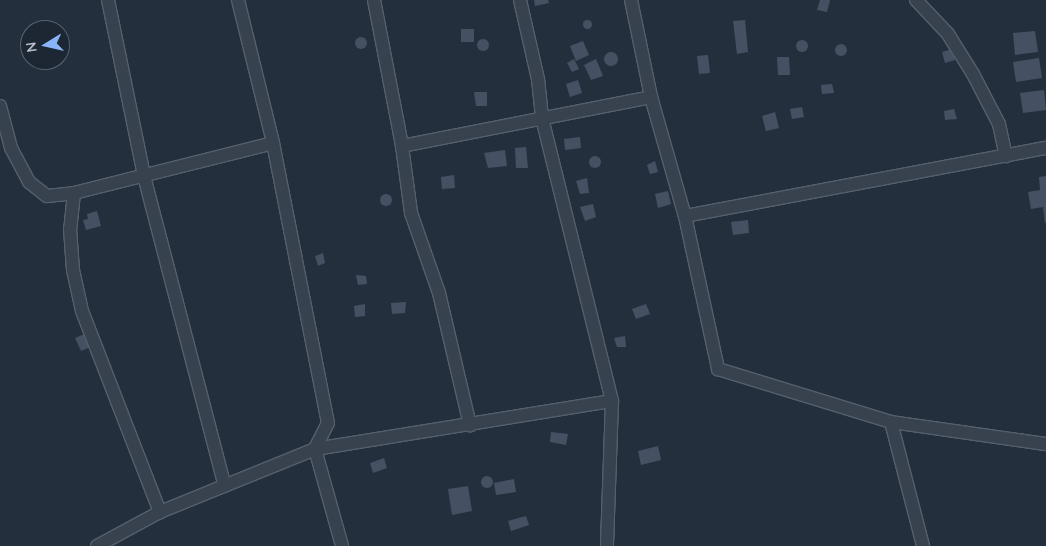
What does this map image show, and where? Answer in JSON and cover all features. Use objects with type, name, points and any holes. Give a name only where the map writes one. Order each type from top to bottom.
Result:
[{"type":"street","points":[[108,0],[144,176],[225,486]]},
{"type":"street","points":[[238,0],[272,143],[328,423],[315,449],[342,546]]},
{"type":"street","points":[[374,0],[402,146],[411,213],[438,293],[470,425]]},
{"type":"street","points":[[520,0],[538,79],[542,118],[612,401],[607,546]]},
{"type":"street","points":[[631,0],[651,97],[685,216],[718,370],[892,422],[1046,444]]},
{"type":"street","points":[[916,0],[948,34],[973,74],[999,124],[1006,156]]},
{"type":"street","points":[[402,146],[651,97]]},
{"type":"street","points":[[0,106],[11,148],[29,182],[47,196],[74,193],[272,143]]},
{"type":"street","points":[[685,216],[1046,148]]},
{"type":"street","points":[[74,193],[70,229],[73,270],[82,311],[160,512]]},
{"type":"street","points":[[97,546],[160,512],[315,449],[612,401]]},
{"type":"street","points":[[892,422],[923,546]]},
{"type":"building","points":[[534,0],[548,0],[549,3],[535,6]]},
{"type":"building","points":[[820,0],[830,0],[827,12],[817,10]]},
{"type":"building","points":[[587,19],[592,24],[587,29],[582,24]]},
{"type":"building","points":[[745,20],[748,52],[737,54],[733,21]]},
{"type":"building","points":[[461,29],[474,29],[474,42],[461,42]]},
{"type":"building","points":[[1035,31],[1038,52],[1015,55],[1013,33]]},
{"type":"building","points":[[359,37],[363,37],[367,43],[363,49],[359,49],[355,45],[355,41]]},
{"type":"building","points":[[483,39],[489,45],[483,51],[477,45]]},
{"type":"building","points":[[800,40],[804,40],[808,46],[804,52],[800,52],[796,48],[796,44]]},
{"type":"building","points":[[583,41],[589,55],[576,61],[570,46]]},
{"type":"building","points":[[839,44],[843,44],[847,50],[843,56],[839,56],[835,52],[835,48]]},
{"type":"building","points":[[952,49],[955,60],[945,63],[942,52]]},
{"type":"building","points":[[611,52],[616,54],[618,59],[616,64],[611,66],[606,64],[604,59],[606,54]]},
{"type":"building","points":[[708,55],[710,73],[699,74],[697,56]]},
{"type":"building","points":[[777,57],[789,57],[790,75],[778,75]]},
{"type":"building","points":[[1039,58],[1042,78],[1016,82],[1013,62]]},
{"type":"building","points":[[574,59],[579,69],[572,72],[567,63]]},
{"type":"building","points":[[596,59],[603,76],[591,80],[584,65]]},
{"type":"building","points":[[578,80],[582,93],[570,97],[566,84]]},
{"type":"building","points":[[832,84],[834,93],[822,94],[821,85]]},
{"type":"building","points":[[1044,90],[1046,110],[1023,113],[1020,93]]},
{"type":"building","points":[[474,92],[487,92],[487,106],[476,106]]},
{"type":"building","points":[[802,107],[804,117],[792,119],[790,109]]},
{"type":"building","points":[[954,109],[957,119],[945,120],[944,111]]},
{"type":"building","points":[[775,112],[779,128],[766,131],[762,116]]},
{"type":"building","points":[[580,137],[581,148],[565,150],[564,139]]},
{"type":"building","points":[[526,147],[528,168],[516,168],[515,148]]},
{"type":"building","points":[[505,150],[507,166],[488,168],[484,153]]},
{"type":"building","points":[[595,156],[601,162],[595,168],[589,162]]},
{"type":"building","points":[[655,161],[658,172],[650,174],[647,165]]},
{"type":"building","points":[[454,175],[455,188],[442,189],[441,177]]},
{"type":"building","points":[[1046,176],[1045,223],[1043,207],[1031,209],[1028,192],[1040,190],[1039,177]]},
{"type":"building","points":[[587,178],[589,193],[580,194],[576,181]]},
{"type":"building","points":[[668,191],[671,204],[658,208],[655,194]]},
{"type":"building","points":[[386,194],[392,200],[386,206],[380,200]]},
{"type":"building","points":[[593,204],[596,217],[585,221],[580,207]]},
{"type":"building","points":[[97,211],[101,226],[86,230],[83,220],[88,219],[87,214]]},
{"type":"building","points":[[748,220],[749,233],[733,235],[731,222]]},
{"type":"building","points":[[323,253],[325,263],[318,266],[315,256]]},
{"type":"building","points":[[356,275],[366,276],[367,284],[358,285]]},
{"type":"building","points":[[406,302],[405,313],[392,314],[391,303]]},
{"type":"building","points":[[365,304],[365,316],[355,317],[354,306]]},
{"type":"building","points":[[646,304],[650,314],[636,319],[632,309]]},
{"type":"building","points":[[89,332],[93,346],[81,351],[75,338]]},
{"type":"building","points":[[625,336],[626,347],[617,347],[614,338]]},
{"type":"building","points":[[551,432],[568,434],[566,445],[550,442]]},
{"type":"building","points":[[658,446],[661,460],[641,465],[638,451]]},
{"type":"building","points":[[384,458],[387,468],[373,473],[370,463]]},
{"type":"building","points":[[485,476],[489,476],[493,482],[489,488],[485,488],[481,484],[481,480]]},
{"type":"building","points":[[514,479],[516,492],[496,495],[494,483]]},
{"type":"building","points":[[468,486],[472,511],[452,515],[448,489]]},
{"type":"building","points":[[526,516],[529,525],[511,531],[508,521]]}]
